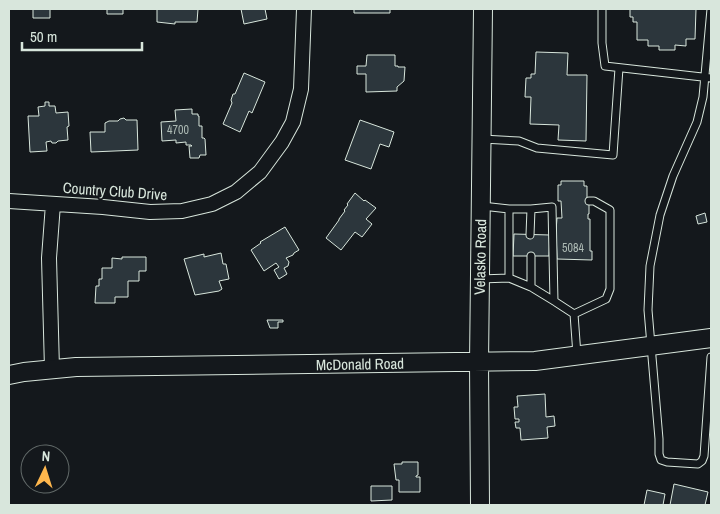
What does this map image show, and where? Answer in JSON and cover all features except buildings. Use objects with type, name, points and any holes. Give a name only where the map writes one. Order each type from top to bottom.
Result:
[{"type":"street","name":"Country Club Drive","points":[[9,201],[103,206],[150,212],[182,211],[212,204],[236,192],[260,172],[282,142],[293,122],[300,89],[304,9]]},
{"type":"street","name":"Velasko Road","points":[[480,505],[479,363],[483,9]]},
{"type":"street","name":"Country Club Drive","points":[[52,369],[49,258],[53,204]]},
{"type":"street","name":"McDonald Road","points":[[9,375],[76,367],[535,361],[711,338]]},
{"type":"lane","points":[[602,9],[602,43],[605,66],[708,78]]},
{"type":"lane","points":[[711,9],[708,78],[697,122],[673,176],[660,215],[650,266],[648,310],[661,460],[698,464],[702,461],[704,456],[711,358]]},
{"type":"lane","points":[[482,139],[519,141],[537,148],[613,155],[619,68]]},
{"type":"lane","points":[[481,206],[530,209],[552,207],[558,201]]},
{"type":"lane","points":[[574,314],[606,299],[610,289],[610,210],[594,201],[589,201]]},
{"type":"lane","points":[[552,207],[554,301]]},
{"type":"lane","points":[[509,209],[509,278]]},
{"type":"lane","points":[[530,209],[530,235]]},
{"type":"lane","points":[[531,256],[531,287]]},
{"type":"lane","points":[[480,279],[509,278],[531,287],[574,314]]},
{"type":"lane","points":[[574,314],[577,356]]}]
